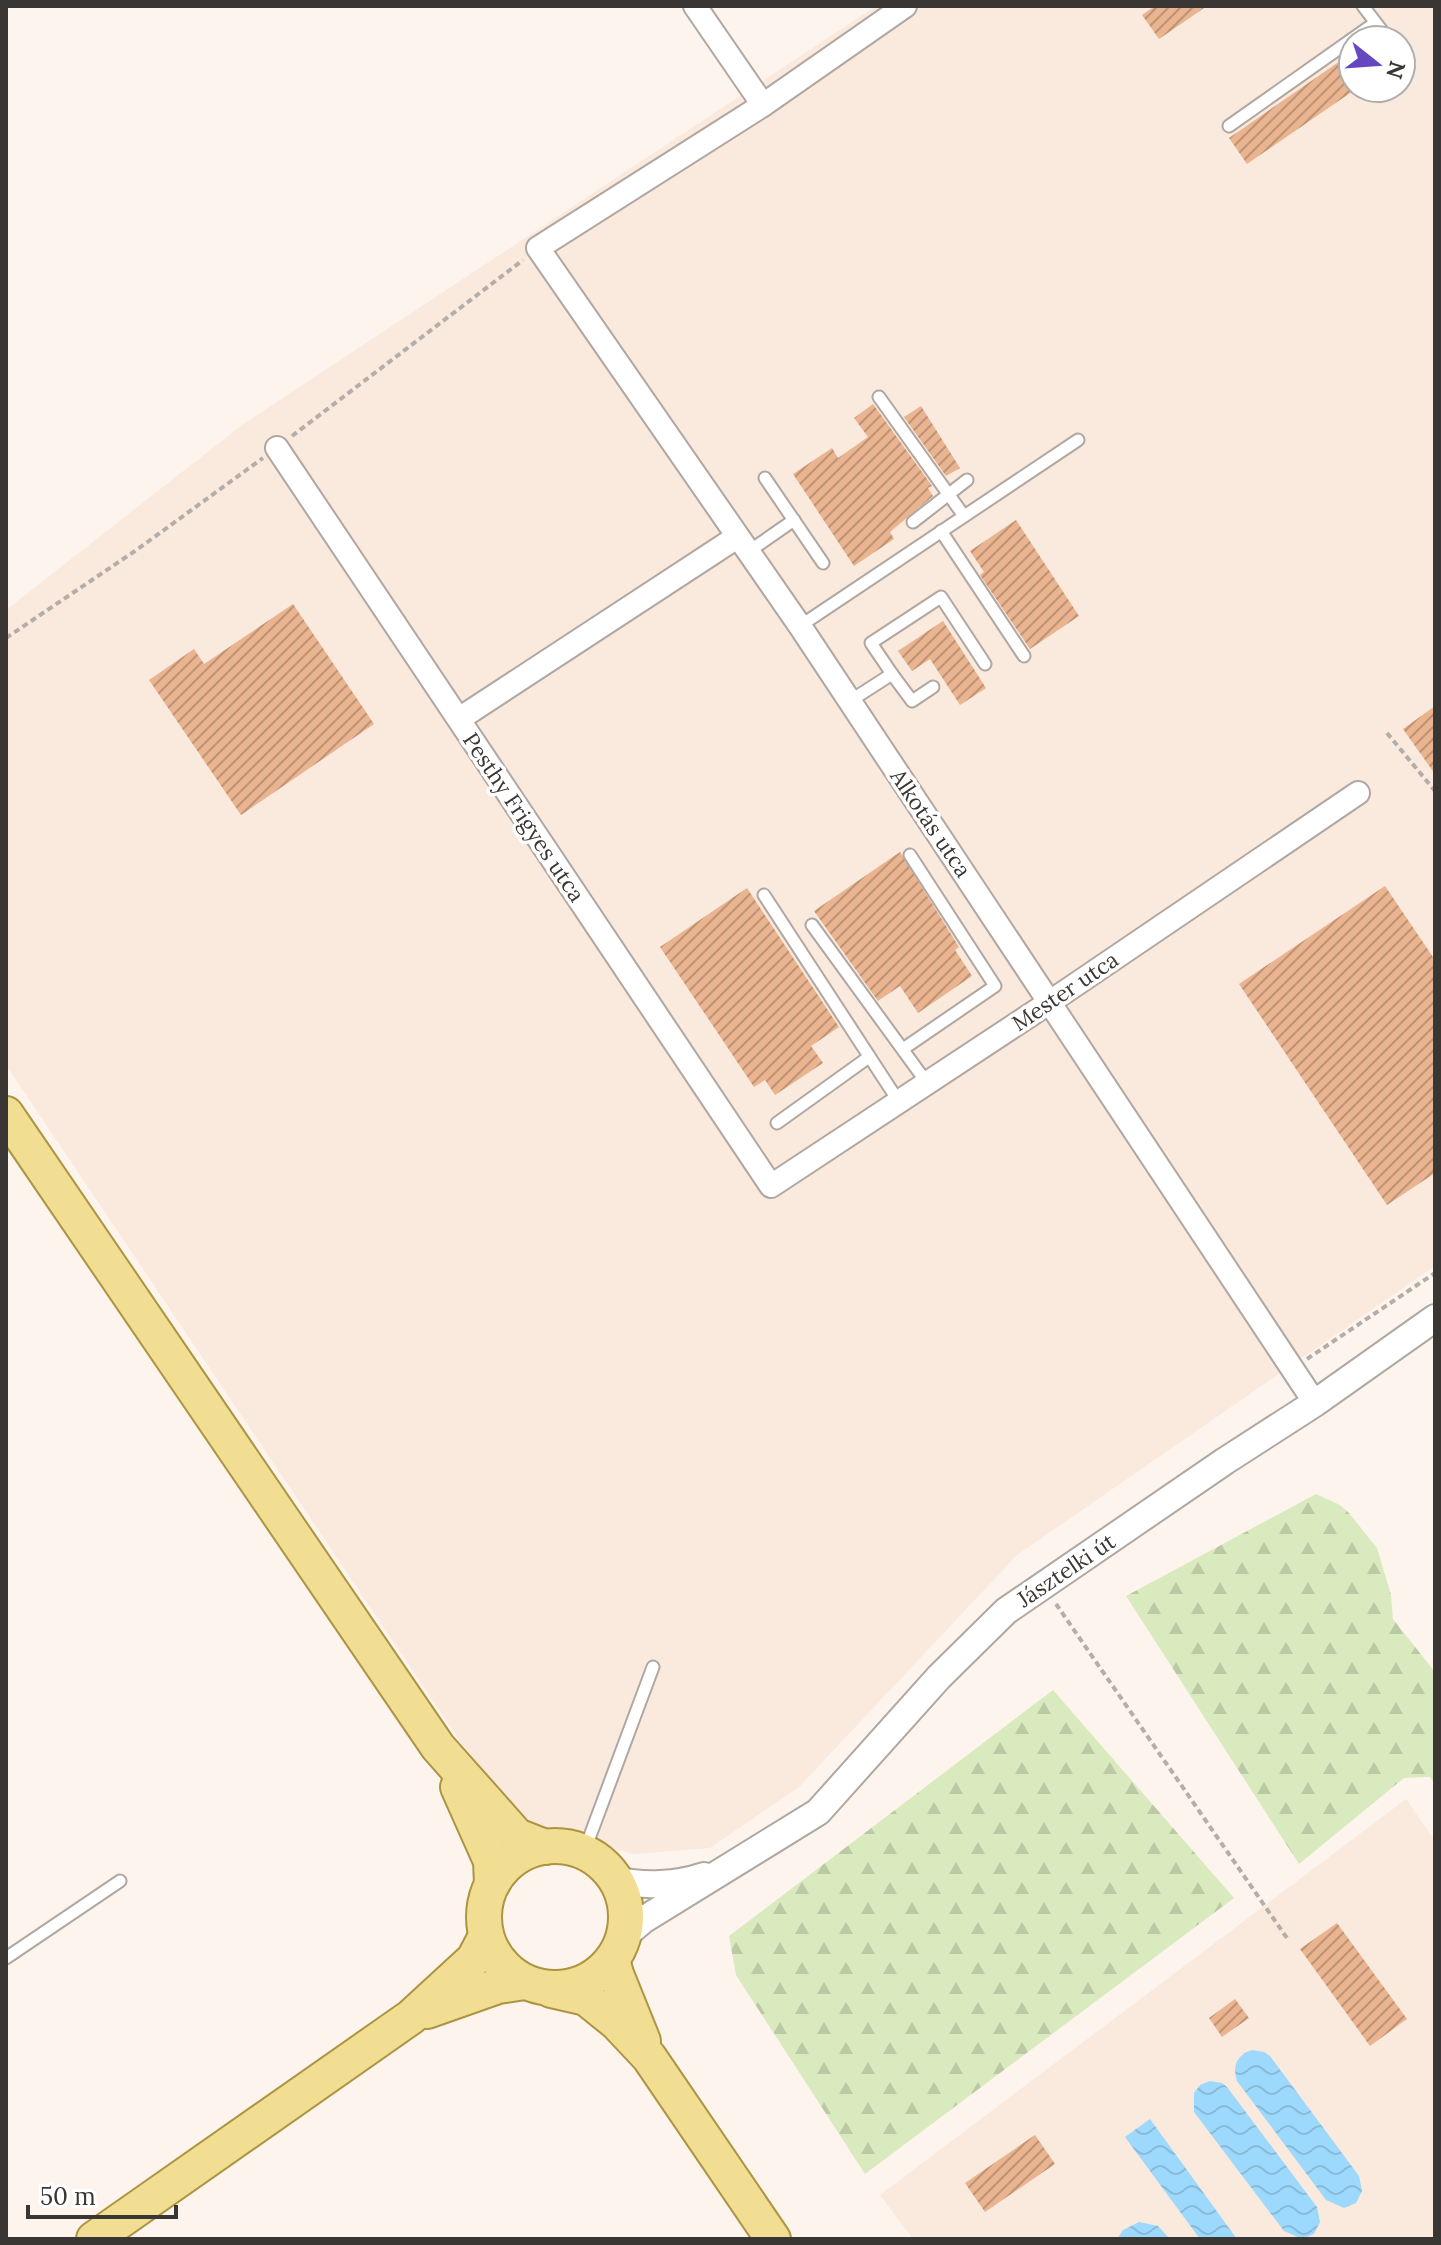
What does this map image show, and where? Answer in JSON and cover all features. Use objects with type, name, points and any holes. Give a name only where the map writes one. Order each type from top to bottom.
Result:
[{"type":"main road","points":[[6,1114],[438,1747],[470,1809],[491,1861],[492,1884]]},
{"type":"main road","points":[[438,1747],[517,1836],[545,1847]]},
{"type":"main road","points":[[649,2057],[616,1974],[618,1948],[626,1917],[616,1880],[602,1864],[584,1852],[565,1847],[545,1847],[524,1853],[505,1866],[485,1901],[483,1918],[494,1955],[507,1971],[536,1986],[586,1998],[617,2023],[649,2057],[773,2239]]},
{"type":"main road","points":[[94,2239],[411,2017],[474,1959],[486,1936]]},
{"type":"main road","points":[[411,2017],[498,1986],[565,1988],[584,1983],[599,1973],[618,1948]]},
{"type":"street","points":[[695,6],[763,105],[905,6]]},
{"type":"street","name":"Alkotás utca","points":[[763,105],[538,248],[800,626],[1315,1403]]},
{"type":"street","name":"Pesthy Frigyes utca","points":[[277,448],[771,1186]]},
{"type":"street","points":[[459,719],[743,545]]},
{"type":"street","name":"Mester utca","points":[[771,1186],[1358,793]]},
{"type":"street","name":"Jásztelki út","points":[[618,1948],[643,1920],[818,1812],[939,1677],[1006,1611],[1315,1403],[1435,1318]]},
{"type":"street","name":"Jásztelki út","points":[[616,1880],[634,1885],[686,1882],[734,1865]]},
{"type":"lane","points":[[1229,126],[1375,23],[1363,6]]},
{"type":"lane","points":[[879,397],[964,516]]},
{"type":"lane","points":[[800,626],[1078,440]]},
{"type":"lane","points":[[765,478],[823,563]]},
{"type":"lane","points":[[913,522],[967,480]]},
{"type":"lane","points":[[743,545],[794,520]]},
{"type":"lane","points":[[941,531],[1024,656]]},
{"type":"lane","points":[[933,687],[912,701],[871,643],[941,597],[985,664]]},
{"type":"lane","points":[[850,701],[892,674]]},
{"type":"lane","points":[[903,1049],[995,986],[910,855]]},
{"type":"lane","points":[[764,895],[899,1102]]},
{"type":"lane","points":[[812,925],[927,1083]]},
{"type":"lane","points":[[777,1123],[869,1057]]},
{"type":"lane","points":[[584,1852],[653,1667]]},
{"type":"lane","points":[[6,1958],[120,1881]]},
{"type":"path","points":[[1387,733],[1435,791]]},
{"type":"path","points":[[1296,1373],[1301,1363],[1435,1273]]},
{"type":"path","points":[[1043,1585],[1289,1941]]},
{"type":"shaded area","points":[[876,6],[1435,6],[1435,1266],[1017,1555],[799,1787],[710,1848],[633,1854],[530,1825],[462,1744],[6,1065],[6,610],[242,425]]},
{"type":"shaded area","points":[[1406,1799],[1435,1841],[1435,2239],[913,2239],[880,2195]]},
{"type":"green space","points":[[1316,1494],[1340,1505],[1377,1548],[1391,1595],[1393,1619],[1435,1672],[1435,1784],[1430,1777],[1404,1778],[1299,1864],[1126,1596]]},
{"type":"green space","points":[[1053,1690],[1234,1898],[865,2174],[736,1975],[729,1936]]},
{"type":"water","points":[[1252,2050],[1270,2056],[1359,2176],[1362,2191],[1356,2203],[1344,2208],[1326,2200],[1237,2081],[1237,2061]]},
{"type":"water","points":[[1210,2081],[1227,2087],[1317,2207],[1320,2222],[1314,2234],[1302,2239],[1284,2231],[1194,2112],[1194,2093],[1200,2085]]},
{"type":"water","points":[[1150,2119],[1237,2239],[1200,2239],[1125,2137]]},
{"type":"water","points":[[1139,2222],[1158,2226],[1170,2239],[1117,2239],[1123,2230]]},
{"type":"building","points":[[1155,6],[1207,6],[1159,39],[1142,15]]},
{"type":"building","points":[[1337,63],[1337,102],[1247,164],[1229,138]]},
{"type":"building","points":[[873,404],[932,486],[928,488],[933,496],[890,532],[894,539],[854,566],[793,474],[832,448],[838,458],[868,437],[854,418]]},
{"type":"building","points":[[921,406],[960,468],[946,476],[904,417]]},
{"type":"building","points":[[1016,520],[1079,616],[1030,649],[980,575],[984,572],[970,551]]},
{"type":"building","points":[[293,604],[374,724],[241,815],[149,680],[194,649],[204,664]]},
{"type":"building","points":[[943,621],[986,688],[960,705],[930,659],[912,671],[898,651]]},
{"type":"building","points":[[1435,706],[1435,774],[1403,729]]},
{"type":"building","points":[[900,852],[959,947],[955,950],[972,976],[918,1013],[900,986],[878,1001],[814,911]]},
{"type":"building","points":[[1385,886],[1435,960],[1435,1173],[1387,1205],[1239,984]]},
{"type":"building","points":[[747,888],[839,1027],[811,1046],[823,1063],[775,1095],[765,1080],[754,1087],[660,947]]},
{"type":"building","points":[[1337,1923],[1407,2019],[1370,2046],[1300,1949]]},
{"type":"building","points":[[1235,1999],[1249,2018],[1222,2037],[1209,2018]]},
{"type":"building","points":[[1035,2135],[1055,2164],[985,2212],[965,2183]]}]
